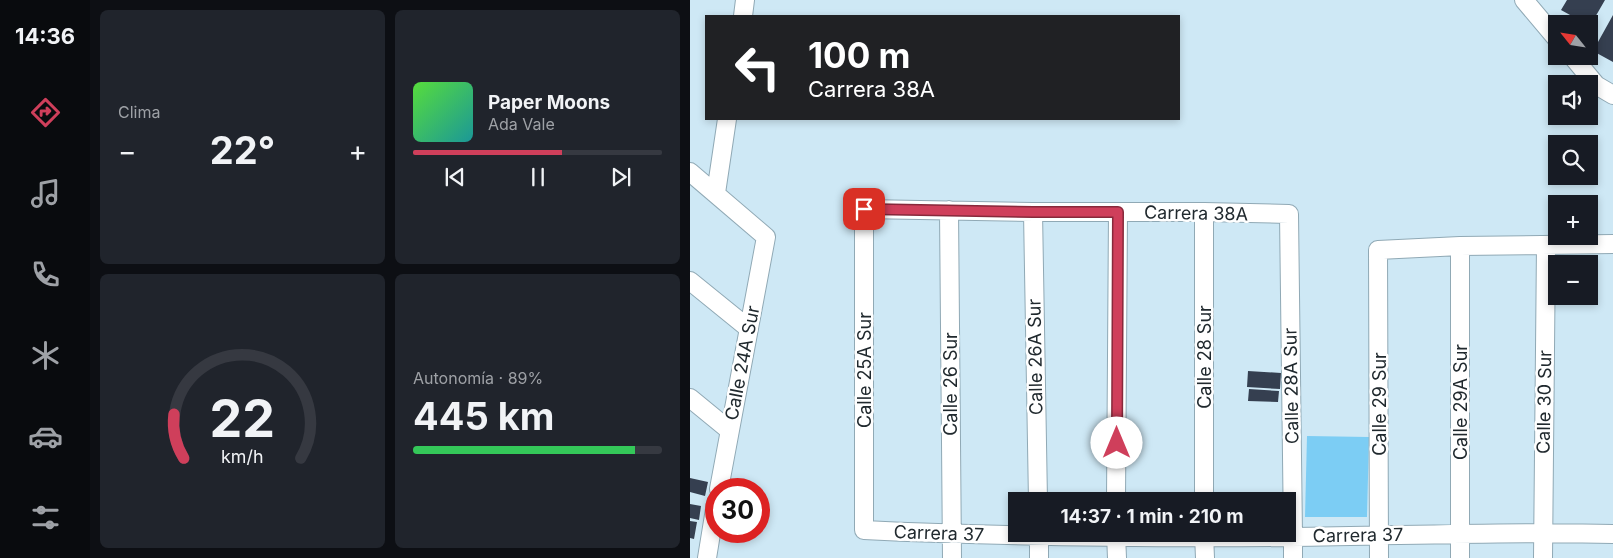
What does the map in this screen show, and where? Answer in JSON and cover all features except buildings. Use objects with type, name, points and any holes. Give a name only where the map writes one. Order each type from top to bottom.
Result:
[{"type":"street","points":[[743,15],[745,0]]},
{"type":"street","points":[[1524,0],[1548,28]]},
{"type":"street","points":[[1579,65],[1596,85],[1613,95]]},
{"type":"street","points":[[716,193],[727,120]]},
{"type":"street","points":[[690,172],[716,193]]},
{"type":"street","name":"Calle 24A Sur","points":[[716,193],[766,237],[721,478]]},
{"type":"street","name":"Carrera 38A","points":[[864,209],[1288,214]]},
{"type":"street","name":"Calle 25A Sur","points":[[864,209],[864,530]]},
{"type":"street","name":"Calle 26 Sur","points":[[949,210],[952,558]]},
{"type":"street","name":"Calle 26A Sur","points":[[1033,212],[1038,492]]},
{"type":"street","points":[[1116,492],[1118,212]]},
{"type":"street","name":"Calle 28 Sur","points":[[1204,212],[1204,492]]},
{"type":"street","name":"Calle 28A Sur","points":[[1288,214],[1292,492]]},
{"type":"street","points":[[1460,246],[1613,244]]},
{"type":"street","name":"Calle 30 Sur","points":[[1543,558],[1546,245]]},
{"type":"street","name":"Calle 29 Sur","points":[[1379,558],[1378,250],[1460,246]]},
{"type":"street","name":"Calle 29A Sur","points":[[1460,246],[1460,558]]},
{"type":"street","points":[[690,282],[748,328]]},
{"type":"street","points":[[690,398],[729,430]]},
{"type":"street","name":"Carrera 37","points":[[864,530],[1008,535]]},
{"type":"street","name":"Carrera 37","points":[[1296,537],[1542,532],[1613,534]]},
{"type":"street","points":[[1038,558],[1039,542]]},
{"type":"street","points":[[1116,542],[1117,558]]},
{"type":"street","points":[[1204,542],[1205,558]]},
{"type":"street","name":"Calle 28A Sur","points":[[1293,542],[1293,558]]},
{"type":"street","points":[[705,556],[708,543]]},
{"type":"shaded area","points":[[1307,436],[1369,437],[1367,517],[1305,517]]},
{"type":"route","points":[[864,209],[1118,212],[1117,443]]}]
